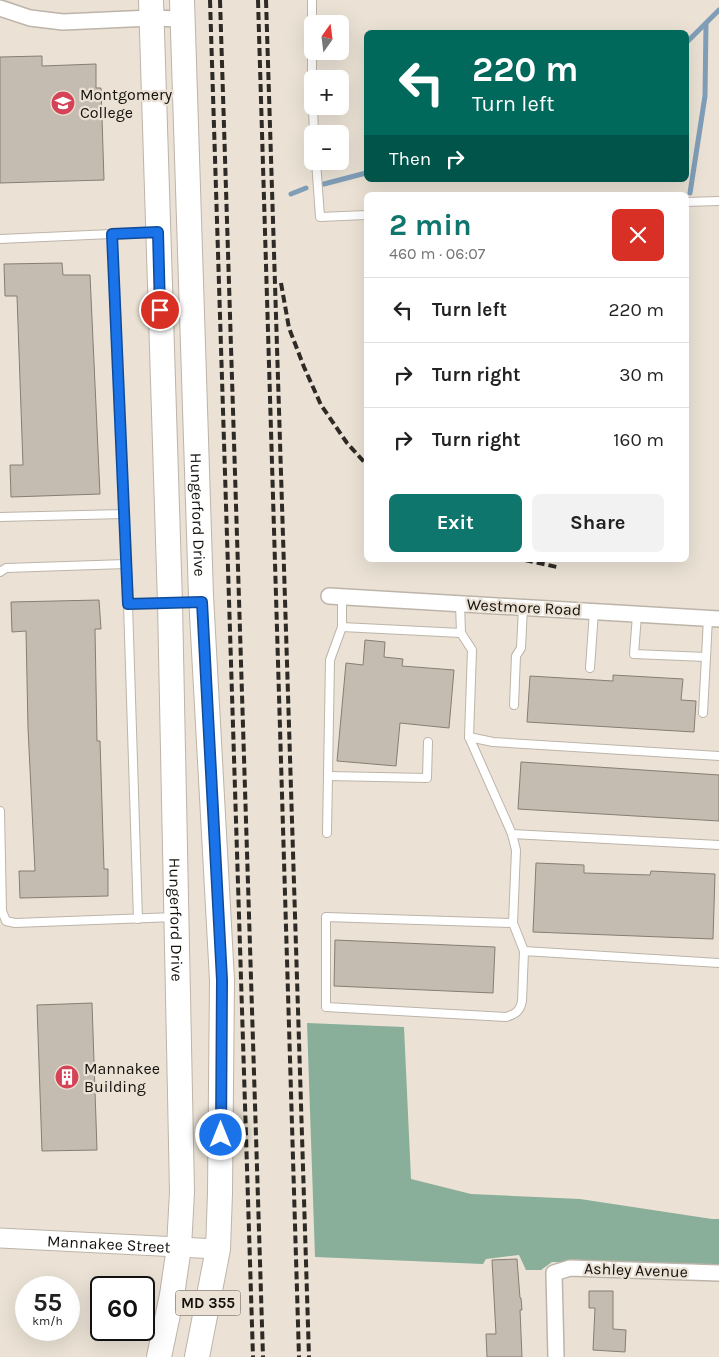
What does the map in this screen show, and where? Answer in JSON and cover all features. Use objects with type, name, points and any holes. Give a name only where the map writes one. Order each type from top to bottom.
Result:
[{"type":"main road","name":"Hungerford Drive","points":[[151,9],[170,603],[182,1192],[179,1247],[159,1357]]},
{"type":"main road","name":"Hungerford Drive","points":[[182,9],[202,602],[222,980],[218,1249],[197,1357]]},
{"type":"main road","points":[[170,603],[202,602]]},
{"type":"street","points":[[0,8],[30,18],[63,22],[151,9],[182,9]]},
{"type":"street","name":"Westmore Road","points":[[335,596],[713,618]]},
{"type":"street","name":"Mannakee Street","points":[[0,1238],[218,1249]]},
{"type":"street","name":"Ashley Avenue","points":[[556,1357],[554,1273],[570,1268],[719,1273]]},
{"type":"lane","points":[[312,0],[313,70]]},
{"type":"lane","points":[[317,170],[320,217],[364,215]]},
{"type":"lane","points":[[689,202],[719,201]]},
{"type":"lane","points":[[0,239],[158,232]]},
{"type":"lane","points":[[112,234],[128,604],[138,919]]},
{"type":"lane","points":[[0,516],[124,514]]},
{"type":"lane","points":[[0,572],[6,568],[126,564]]},
{"type":"lane","points":[[327,833],[330,660],[342,628],[335,596]]},
{"type":"lane","points":[[128,604],[170,603]]},
{"type":"lane","points":[[460,603],[461,634],[472,650],[469,738],[512,834],[516,850],[513,923],[524,951],[521,1008],[514,1015],[506,1018],[326,1007],[326,917],[513,923]]},
{"type":"lane","points":[[514,705],[516,656],[521,648],[523,607]]},
{"type":"lane","points":[[590,668],[594,611]]},
{"type":"lane","points":[[637,615],[634,654],[706,657]]},
{"type":"lane","points":[[704,713],[706,657],[713,618]]},
{"type":"lane","points":[[342,628],[461,634]]},
{"type":"lane","points":[[469,738],[492,742],[719,756]]},
{"type":"lane","points":[[328,776],[427,778],[428,742]]},
{"type":"lane","points":[[0,811],[2,911],[6,921],[15,923],[176,917]]},
{"type":"lane","points":[[512,834],[719,845]]},
{"type":"lane","points":[[524,951],[719,963]]},
{"type":"green space","points":[[307,1023],[404,1027],[411,1179],[471,1194],[580,1199],[719,1219],[719,1267],[552,1262],[541,1270],[526,1270],[519,1255],[486,1259],[483,1264],[315,1257]]},
{"type":"building","points":[[42,56],[42,66],[96,64],[96,88],[101,88],[104,180],[0,183],[0,57]]},
{"type":"building","points":[[62,263],[63,275],[90,275],[100,494],[11,497],[10,465],[23,465],[17,296],[5,296],[4,264]]},
{"type":"building","points":[[99,600],[101,629],[95,629],[97,741],[100,741],[104,869],[108,869],[108,896],[20,898],[19,871],[35,871],[28,728],[26,631],[12,632],[11,602]]},
{"type":"building","points":[[365,640],[385,642],[384,657],[403,659],[402,666],[454,670],[449,728],[400,723],[396,766],[337,761],[346,663],[363,665]]},
{"type":"building","points":[[613,675],[683,679],[681,700],[696,701],[694,732],[527,722],[530,676],[613,681]]},
{"type":"building","points":[[521,762],[719,775],[719,821],[518,809]]},
{"type":"building","points":[[536,863],[584,865],[584,873],[650,875],[651,871],[715,874],[713,939],[533,932]]},
{"type":"building","points":[[335,940],[495,947],[493,993],[334,986]]},
{"type":"building","name":"Mannakee Building","points":[[92,1003],[97,1150],[42,1151],[37,1005]]},
{"type":"building","points":[[517,1259],[522,1310],[520,1310],[522,1357],[487,1357],[486,1334],[496,1334],[492,1260]]},
{"type":"building","points":[[589,1291],[613,1291],[613,1329],[626,1330],[625,1352],[593,1350],[595,1308],[589,1308]]},
{"type":"waterway","points":[[689,40],[719,10]]},
{"type":"waterway","points":[[690,193],[705,96],[706,24]]},
{"type":"waterway","points":[[324,184],[364,174]]},
{"type":"waterway","points":[[291,194],[306,188]]},
{"type":"railway","points":[[210,0],[253,1357]]},
{"type":"railway","points":[[220,0],[263,1357]]},
{"type":"railway","points":[[258,0],[299,1357]]},
{"type":"railway","points":[[266,0],[309,1357]]},
{"type":"railway","points":[[281,283],[289,328],[321,405],[347,443],[364,462]]},
{"type":"railway","points":[[534,562],[557,567]]},
{"type":"place","name":"Montgomery College","points":[[63,103]]},
{"type":"place","name":"Mannakee Building","points":[[67,1077]]},
{"type":"route","points":[[160,310],[158,232],[112,234],[128,604],[202,602],[222,980],[221,1135]]}]
